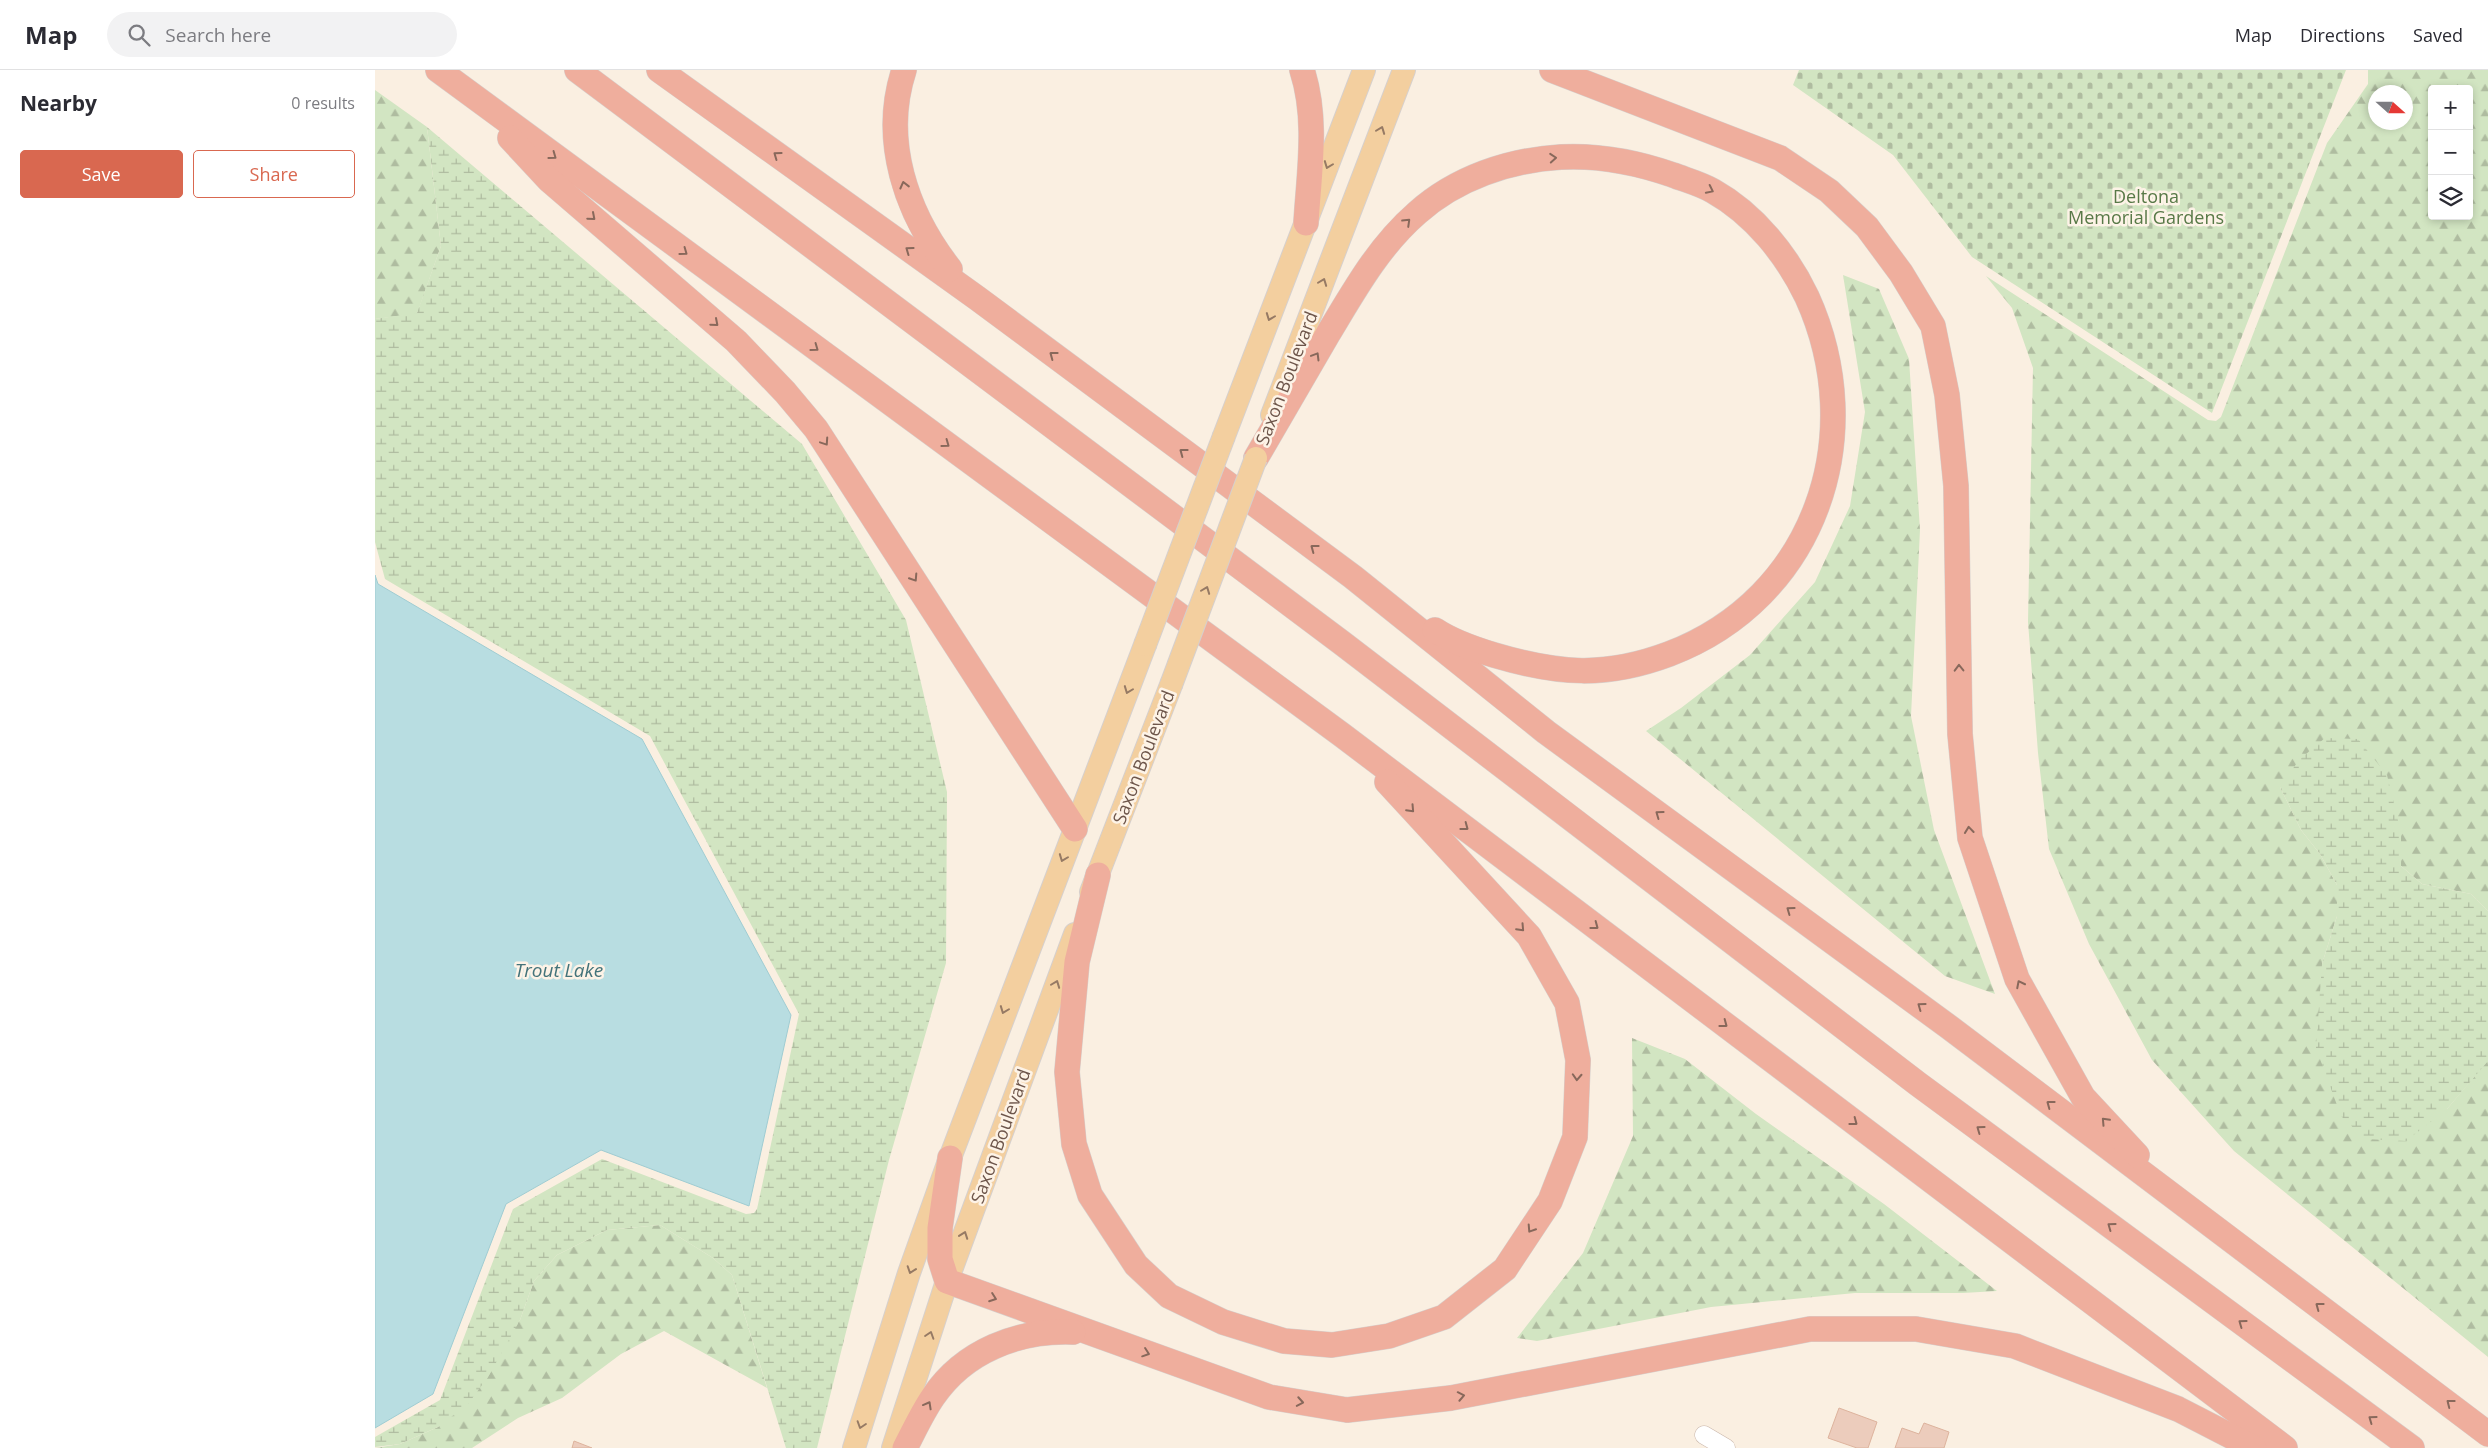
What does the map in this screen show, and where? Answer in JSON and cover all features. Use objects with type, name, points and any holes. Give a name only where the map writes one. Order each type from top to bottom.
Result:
[{"type":"highway","points":[[438,70],[1343,735],[2285,1448]]},
{"type":"highway","points":[[577,70],[1334,637],[1918,1084],[2411,1448]]},
{"type":"highway","points":[[659,70],[977,298],[1353,577],[1546,732],[1949,1027],[2488,1434]]},
{"type":"highway","points":[[904,70],[895,114],[896,144],[907,196],[933,248],[952,273],[977,298]]},
{"type":"highway","points":[[1303,70],[1309,100],[1312,140],[1306,223]]},
{"type":"highway","points":[[1552,70],[1780,158],[1829,191],[1867,227],[1901,273],[1933,326],[1947,395],[1956,486],[1960,734],[1970,838],[2017,979],[2083,1097],[2187,1208]]},
{"type":"highway","points":[[471,96],[549,180],[736,341],[785,392],[816,429],[1075,829]]},
{"type":"highway","points":[[1256,458],[1361,279],[1392,237],[1418,212],[1448,189],[1490,170],[1537,159],[1579,156],[1619,159],[1651,167],[1712,190],[1741,212],[1783,256],[1799,281],[1824,342],[1832,376],[1834,410],[1832,446],[1825,481],[1813,516],[1793,552],[1774,580],[1721,628],[1689,646],[1656,659],[1624,666],[1580,672],[1546,669],[1479,650],[1444,636],[1353,577]]},
{"type":"highway","points":[[1098,875],[1077,962],[1069,1044],[1067,1072],[1074,1144],[1090,1195],[1136,1265],[1169,1296],[1223,1322],[1284,1340],[1332,1345],[1389,1336],[1444,1317],[1505,1269],[1550,1201],[1575,1137],[1578,1060],[1567,1003],[1529,936],[1343,735]]},
{"type":"highway","points":[[949,1158],[940,1228],[940,1259],[947,1281],[1269,1397],[1347,1410],[1451,1398],[1810,1329],[1916,1329],[2015,1346],[2178,1409],[2254,1448]]},
{"type":"highway","points":[[905,1448],[933,1397],[960,1366],[984,1351],[1021,1337],[1050,1331],[1088,1333]]},
{"type":"main road","name":"Saxon Boulevard","points":[[854,1448],[909,1273],[949,1158],[1364,70]]},
{"type":"main road","name":"Saxon Boulevard","points":[[893,1448],[947,1281],[1098,875],[1404,70]]},
{"type":"street","points":[[1704,1435],[1726,1448]]},
{"type":"green space","name":"Deltona Memorial Gardens","points":[[1799,70],[2346,70],[2212,413],[1972,257],[1893,155],[1793,85]]},
{"type":"green space","points":[[2368,70],[2488,70],[2488,911],[2471,894],[2422,884],[2401,866],[2401,833],[2280,787],[2301,830],[2320,854],[2337,885],[2337,916],[2322,964],[2447,1109],[2488,1060],[2488,1357],[2234,1151],[2152,1060],[2089,944],[2049,849],[2038,753],[2028,622],[2033,368],[2012,308],[1986,276],[2208,420],[2216,421],[2221,417],[2327,143],[2368,84]]},
{"type":"green space","points":[[375,90],[427,127],[441,246],[417,314],[375,319]]},
{"type":"green space","points":[[427,127],[802,444],[906,620],[947,792],[946,963],[889,1160],[817,1448],[786,1448],[732,1275],[713,1258],[660,1225],[607,1230],[557,1255],[534,1281],[520,1320],[488,1377],[468,1404],[438,1427],[400,1444],[375,1447],[375,1437],[440,1400],[513,1209],[602,1159],[746,1214],[754,1213],[757,1209],[799,1014],[650,736],[385,579],[375,542],[375,319],[417,313],[441,246]]},
{"type":"green space","points":[[1843,275],[1879,289],[1909,359],[1920,530],[1911,716],[1934,830],[1995,994],[1945,976],[1646,731],[1681,708],[1750,655],[1815,582],[1850,506],[1865,412]]},
{"type":"green space","points":[[2325,738],[2358,739],[2387,775],[2401,833],[2401,866],[2422,884],[2471,894],[2488,911],[2488,1061],[2447,1109],[2406,1141],[2365,1139],[2341,1116],[2316,1048],[2322,964],[2337,916],[2337,885],[2320,854],[2301,830],[2280,787],[2299,760]]},
{"type":"green space","points":[[1632,1038],[1685,1059],[1756,1114],[1884,1204],[1997,1291],[1963,1293],[1855,1293],[1711,1307],[1537,1341],[1517,1338],[1583,1253],[1633,1136]]},
{"type":"green space","points":[[660,1225],[713,1258],[732,1275],[767,1388],[664,1331],[621,1354],[562,1398],[518,1418],[472,1448],[375,1448],[400,1444],[438,1427],[520,1320],[534,1281],[557,1255],[607,1230]]},
{"type":"water","name":"Trout Lake","points":[[375,575],[378,584],[642,739],[791,1015],[749,1206],[601,1150],[506,1204],[433,1394],[375,1428]]},
{"type":"building","points":[[1839,1408],[1877,1422],[1868,1448],[1857,1448],[1828,1438]]},
{"type":"building","points":[[1924,1423],[1949,1432],[1944,1448],[1895,1448],[1902,1428],[1919,1434]]},
{"type":"building","points":[[574,1441],[592,1448],[572,1448]]}]
